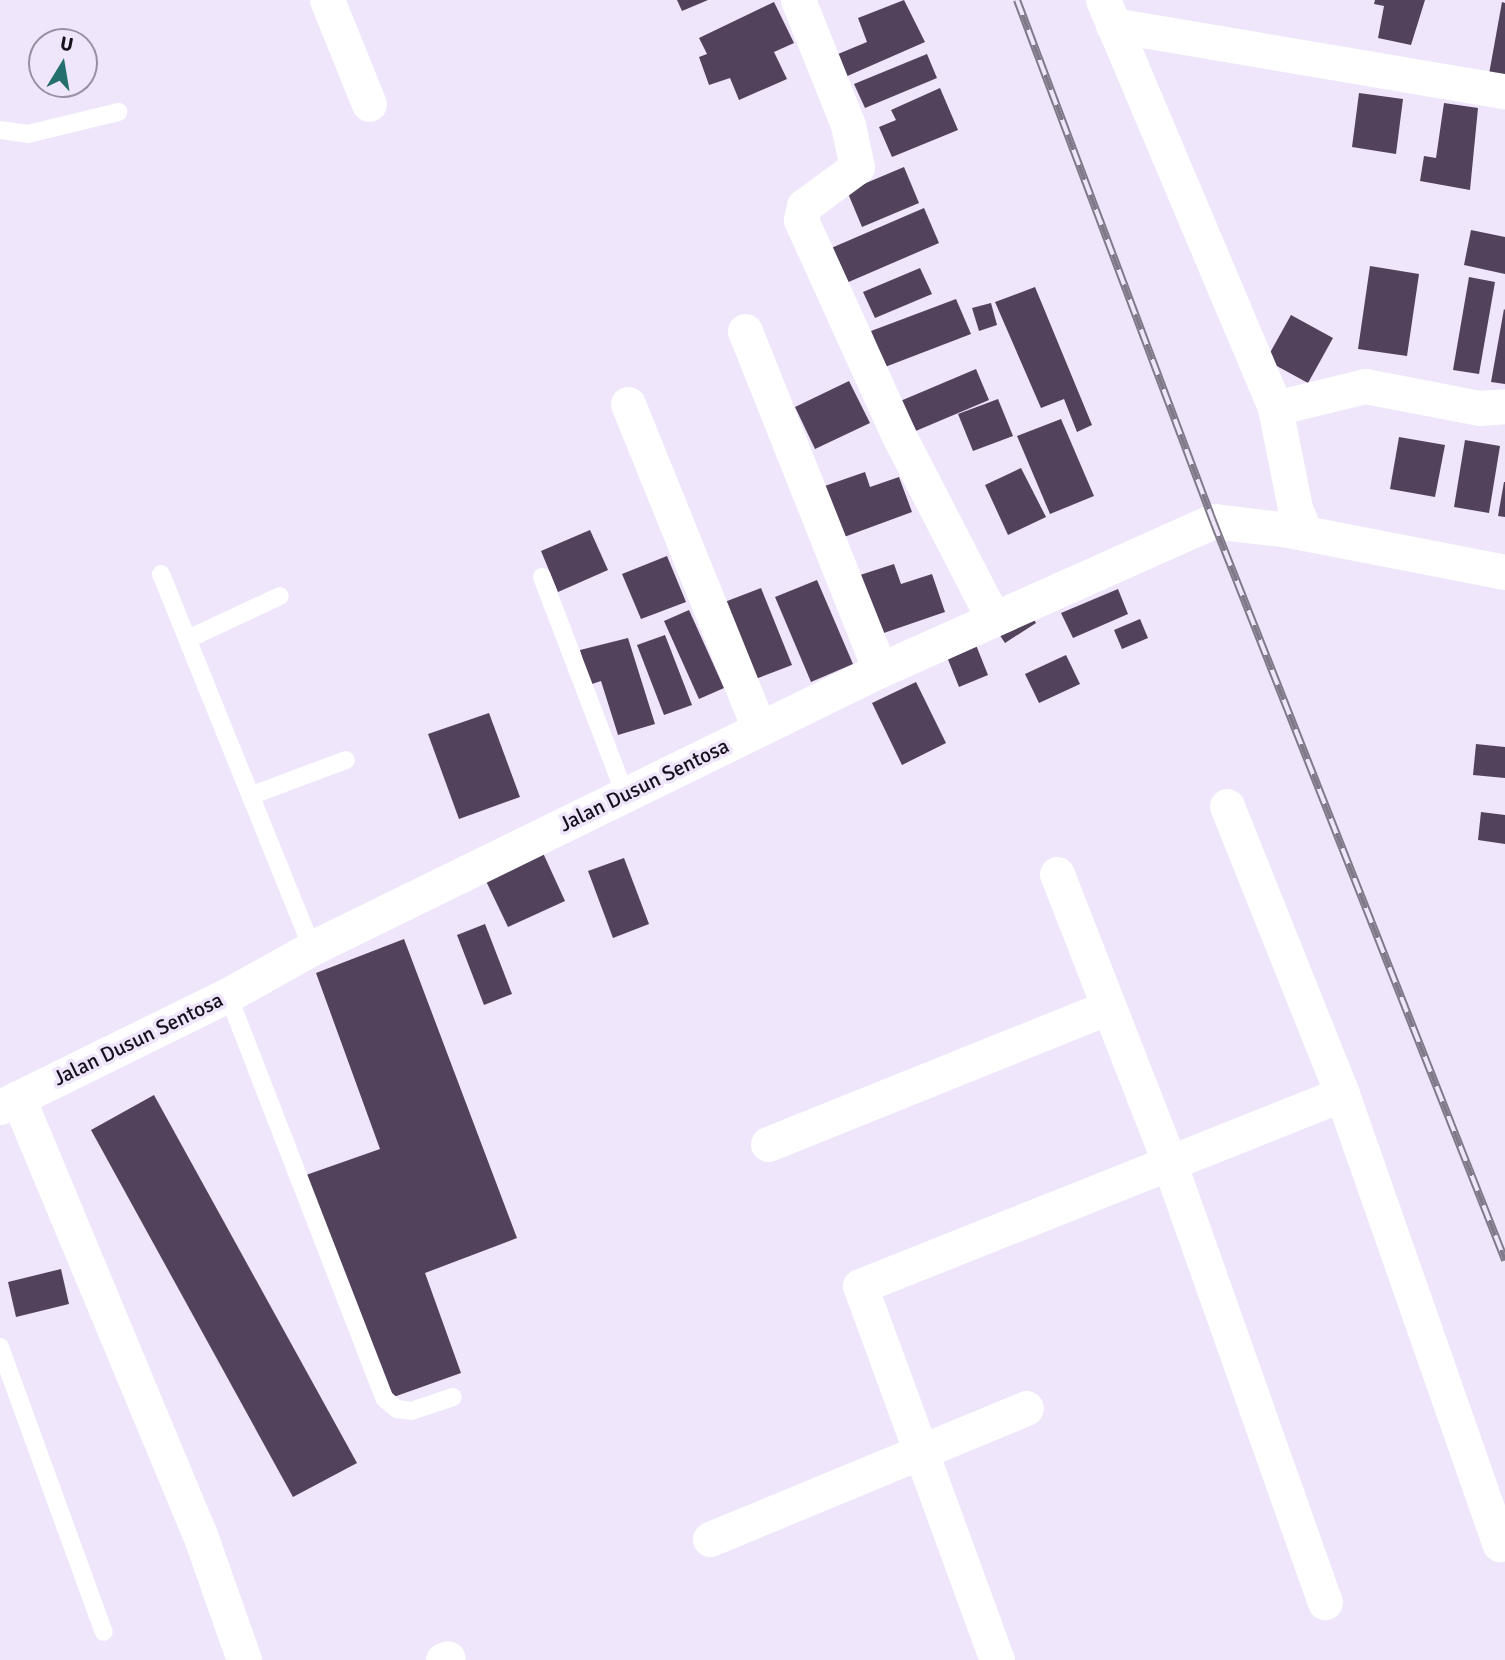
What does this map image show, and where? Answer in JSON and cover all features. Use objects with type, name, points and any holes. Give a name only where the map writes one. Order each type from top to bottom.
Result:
[{"type":"street","points":[[327,0],[369,104]]},
{"type":"street","points":[[798,0],[848,124],[856,167],[804,206],[800,220],[898,434],[993,618]]},
{"type":"street","points":[[1108,13],[1505,91]]},
{"type":"street","points":[[1108,13],[1275,408],[1295,508],[1305,533]]},
{"type":"street","points":[[745,331],[880,670]]},
{"type":"street","points":[[1275,408],[1365,386],[1479,408],[1505,406]]},
{"type":"street","points":[[628,404],[759,729]]},
{"type":"street","name":"Jalan Dusun Sentosa","points":[[9,1102],[228,995],[312,948],[880,670],[1213,521],[1305,533],[1505,572]]},
{"type":"street","points":[[1227,806],[1342,1094],[1500,1544]]},
{"type":"street","points":[[1057,874],[1169,1162],[1325,1602]]},
{"type":"street","points":[[768,1144],[1109,1007]]},
{"type":"street","points":[[997,1660],[918,1451],[860,1286],[1342,1094]]},
{"type":"street","points":[[9,1102],[199,1532],[244,1660]]},
{"type":"street","points":[[710,1539],[1026,1408]]},
{"type":"lane","points":[[0,130],[28,134],[118,113]]},
{"type":"lane","points":[[161,574],[190,638],[312,948]]},
{"type":"lane","points":[[542,577],[625,794]]},
{"type":"lane","points":[[190,638],[280,596]]},
{"type":"lane","points":[[252,795],[346,760]]},
{"type":"lane","points":[[228,995],[385,1399],[397,1409],[411,1411],[453,1397]]},
{"type":"lane","points":[[0,1347],[104,1632]]},
{"type":"building","points":[[677,0],[708,0],[682,11]]},
{"type":"building","points":[[904,0],[925,42],[836,81],[826,59],[867,42],[858,18]]},
{"type":"building","points":[[1375,0],[1425,0],[1411,45],[1378,38],[1384,6],[1374,4]]},
{"type":"building","points":[[774,2],[794,43],[774,52],[787,79],[739,100],[730,78],[709,85],[699,57],[707,54],[699,38]]},
{"type":"building","points":[[1502,2],[1505,3],[1505,77],[1489,74]]},
{"type":"building","points":[[927,54],[937,78],[865,108],[854,84]]},
{"type":"building","points":[[940,88],[958,130],[892,157],[879,127],[896,120],[891,110]]},
{"type":"building","points":[[1359,93],[1403,99],[1396,154],[1352,147]]},
{"type":"building","points":[[1444,103],[1478,108],[1470,190],[1420,181],[1424,156],[1436,158]]},
{"type":"building","points":[[904,167],[919,203],[862,227],[847,191]]},
{"type":"building","points":[[924,208],[939,243],[844,284],[829,249]]},
{"type":"building","points":[[1471,230],[1505,237],[1505,274],[1464,265]]},
{"type":"building","points":[[1370,266],[1419,274],[1407,356],[1358,349]]},
{"type":"building","points":[[920,268],[932,294],[875,318],[863,292]]},
{"type":"building","points":[[1469,277],[1495,282],[1479,374],[1453,370]]},
{"type":"building","points":[[1035,287],[1092,425],[1077,432],[1064,399],[1041,408],[995,302]]},
{"type":"building","points":[[956,299],[971,334],[885,367],[871,331]]},
{"type":"building","points":[[991,303],[997,325],[979,331],[972,308]]},
{"type":"building","points":[[1505,310],[1505,384],[1491,382]]},
{"type":"building","points":[[1291,315],[1333,338],[1308,383],[1266,360]]},
{"type":"building","points":[[976,369],[989,400],[911,433],[898,402]]},
{"type":"building","points":[[849,381],[870,423],[815,449],[795,407]]},
{"type":"building","points":[[998,399],[1013,436],[973,451],[958,414]]},
{"type":"building","points":[[1061,419],[1094,496],[1050,514],[1017,436]]},
{"type":"building","points":[[1399,437],[1445,445],[1435,497],[1390,489]]},
{"type":"building","points":[[1465,440],[1500,446],[1489,513],[1454,507]]},
{"type":"building","points":[[1021,468],[1046,517],[1008,535],[985,485]]},
{"type":"building","points":[[865,472],[870,487],[899,477],[912,512],[836,540],[819,488]]},
{"type":"building","points":[[1505,482],[1505,517],[1498,516]]},
{"type":"building","points":[[590,530],[608,570],[558,592],[541,551]]},
{"type":"building","points":[[667,556],[686,602],[641,619],[622,574]]},
{"type":"building","points":[[894,564],[901,584],[932,574],[945,612],[875,636],[854,577]]},
{"type":"building","points":[[817,580],[853,664],[811,682],[775,597]]},
{"type":"building","points":[[761,588],[792,665],[753,680],[722,603]]},
{"type":"building","points":[[1118,589],[1128,614],[1073,638],[1061,613]]},
{"type":"building","points":[[1027,609],[1036,623],[1005,643],[995,628]]},
{"type":"building","points":[[689,610],[724,688],[699,699],[664,621]]},
{"type":"building","points":[[1140,619],[1148,638],[1122,649],[1114,630]]},
{"type":"building","points":[[665,635],[692,705],[664,715],[637,645]]},
{"type":"building","points":[[972,635],[988,675],[959,687],[943,647]]},
{"type":"building","points":[[628,638],[655,724],[618,735],[601,681],[589,685],[580,650]]},
{"type":"building","points":[[1066,655],[1080,684],[1039,703],[1025,674]]},
{"type":"building","points":[[916,682],[946,743],[902,765],[872,703]]},
{"type":"building","points":[[489,713],[520,797],[459,819],[428,734]]},
{"type":"building","points":[[1476,744],[1505,747],[1505,778],[1473,775]]},
{"type":"building","points":[[1481,812],[1505,815],[1505,844],[1478,840]]},
{"type":"building","points":[[543,853],[565,901],[508,927],[485,879]]},
{"type":"building","points":[[624,858],[649,924],[613,938],[588,871]]},
{"type":"building","points":[[485,924],[512,994],[484,1005],[457,935]]},
{"type":"building","points":[[404,939],[517,1238],[425,1273],[461,1373],[388,1399],[306,1175],[380,1149],[316,973]]},
{"type":"building","points":[[154,1095],[357,1463],[293,1497],[91,1130]]},
{"type":"building","points":[[61,1269],[69,1304],[16,1317],[8,1282]]},
{"type":"railway","points":[[1017,0],[1213,521],[1505,1260]]}]
